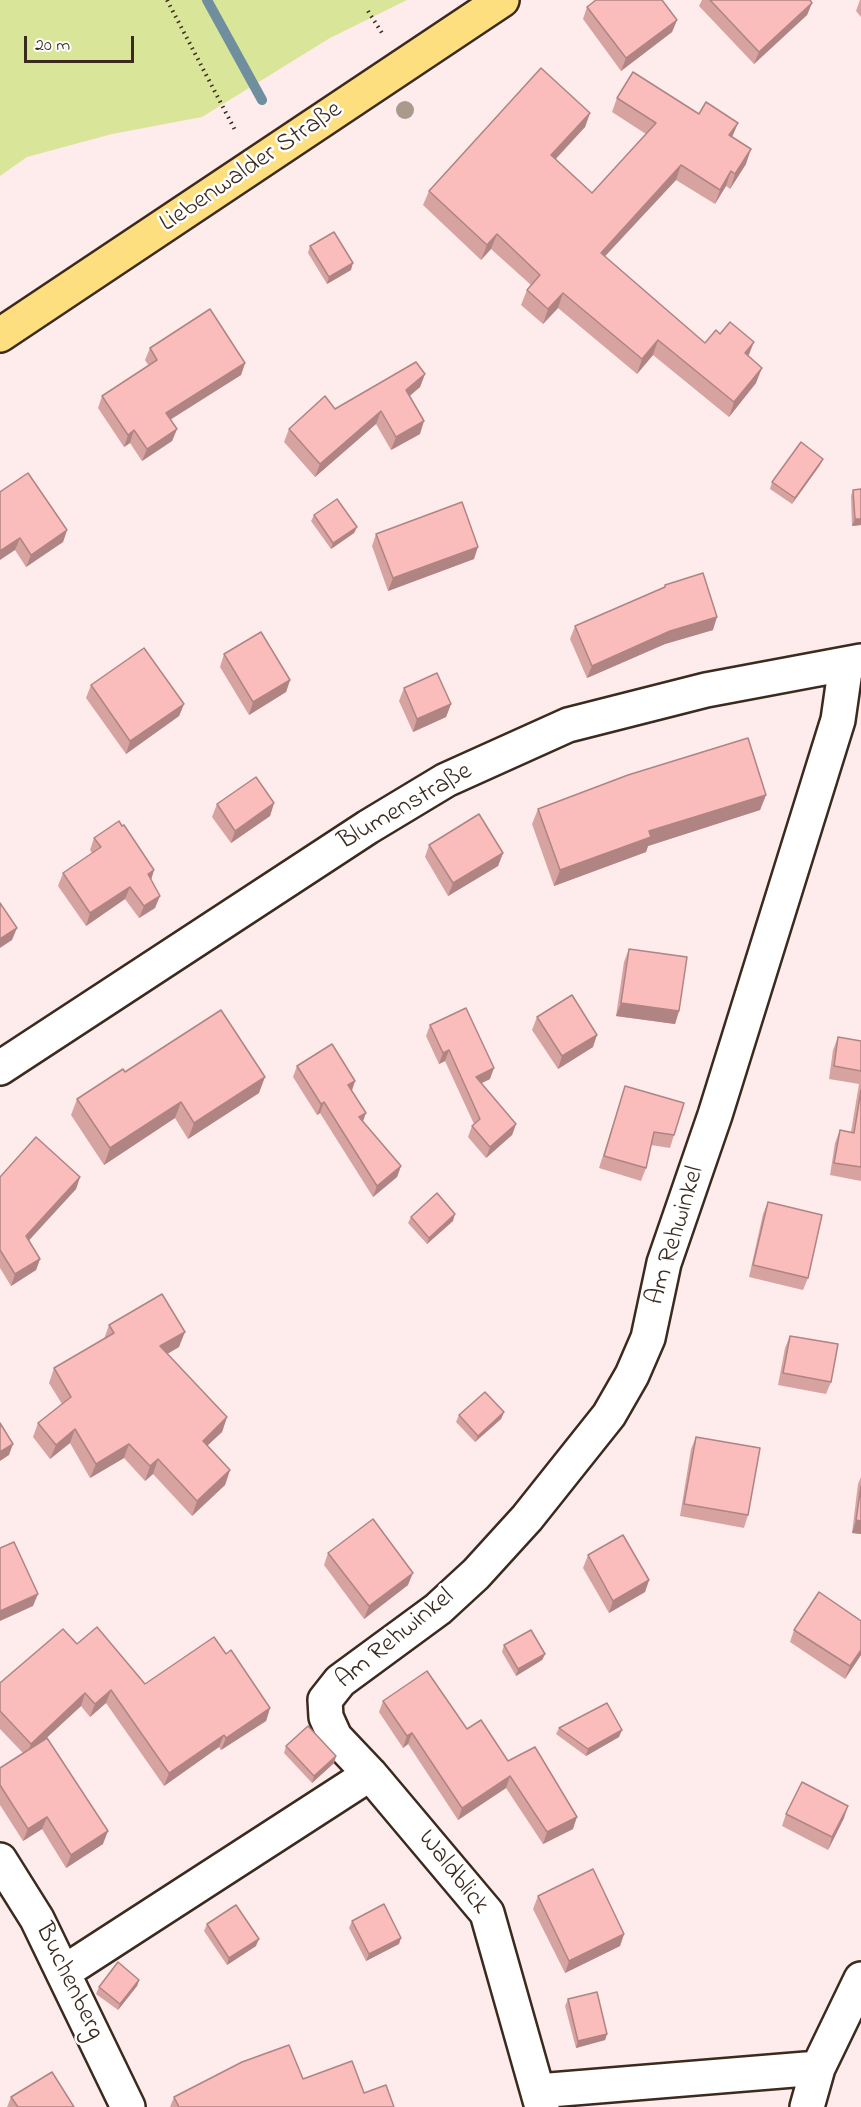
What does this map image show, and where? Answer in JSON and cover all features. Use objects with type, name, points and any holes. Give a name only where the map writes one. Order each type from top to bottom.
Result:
[{"type":"main road","name":"Liebenwalder Straße","points":[[0,335],[502,0]]},
{"type":"street","name":"Blumenstraße","points":[[0,1068],[368,827],[446,780],[568,725],[706,690],[853,663]]},
{"type":"street","name":"Am Rehwinkel","points":[[325,1700],[340,1681],[438,1609],[476,1574],[527,1518],[602,1424],[632,1375],[648,1338],[664,1263],[715,1115],[838,720],[853,663]]},
{"type":"street","name":"Waldblick","points":[[325,1700],[326,1716],[335,1737],[487,1913],[540,2099]]},
{"type":"street","points":[[64,1972],[369,1774]]},
{"type":"street","name":"Buchenberg","points":[[0,1860],[37,1919],[128,2107]]},
{"type":"street","points":[[807,2107],[818,2068],[861,1979]]},
{"type":"street","points":[[540,2099],[818,2068]]},
{"type":"path","points":[[167,0],[236,132]]},
{"type":"path","points":[[368,11],[382,33]]},
{"type":"green space","points":[[0,0],[407,0],[330,38],[202,117],[112,134],[27,157],[0,176]]},
{"type":"building","points":[[596,0],[662,0],[677,20],[626,58],[587,7]]},
{"type":"building","points":[[710,0],[810,0],[812,3],[759,52]]},
{"type":"building","points":[[541,68],[590,113],[551,155],[592,193],[656,123],[617,98],[633,72],[699,114],[706,102],[738,123],[729,135],[751,149],[735,174],[731,171],[720,190],[681,165],[601,253],[705,343],[716,330],[720,334],[730,322],[754,342],[745,353],[762,368],[734,402],[658,340],[642,359],[563,293],[548,309],[527,290],[540,275],[497,234],[487,245],[429,191]]},
{"type":"building","points":[[334,232],[353,263],[329,277],[310,246]]},
{"type":"building","points":[[210,309],[245,363],[166,413],[177,429],[147,449],[134,430],[128,435],[102,396],[157,360],[150,348]]},
{"type":"building","points":[[416,362],[425,374],[406,390],[424,421],[396,437],[381,411],[320,464],[289,429],[325,396],[335,409]]},
{"type":"building","points":[[801,442],[823,459],[795,498],[772,482]]},
{"type":"building","points":[[28,473],[67,530],[31,555],[20,538],[0,551],[0,492]]},
{"type":"building","points":[[861,489],[861,519],[855,519],[853,490]]},
{"type":"building","points":[[337,499],[357,527],[333,543],[314,515]]},
{"type":"building","points":[[462,502],[478,547],[393,578],[376,534]]},
{"type":"building","points":[[703,573],[717,617],[670,631],[592,666],[575,626],[665,587],[665,585]]},
{"type":"building","points":[[261,632],[290,680],[253,702],[224,654]]},
{"type":"building","points":[[144,648],[184,704],[130,741],[91,685]]},
{"type":"building","points":[[437,673],[451,704],[417,719],[404,688]]},
{"type":"building","points":[[748,738],[766,795],[649,831],[651,837],[560,870],[538,809],[628,775]]},
{"type":"building","points":[[256,777],[274,803],[235,831],[217,804]]},
{"type":"building","points":[[479,814],[503,853],[453,883],[429,845]]},
{"type":"building","points":[[119,821],[154,870],[148,874],[160,896],[144,906],[130,887],[90,913],[63,873],[101,847],[94,838]]},
{"type":"building","points":[[0,903],[17,928],[0,939]]},
{"type":"building","points":[[629,949],[687,957],[679,1011],[621,1003]]},
{"type":"building","points":[[572,995],[597,1035],[562,1056],[537,1017]]},
{"type":"building","points":[[466,1008],[494,1068],[476,1077],[516,1124],[490,1147],[472,1126],[480,1119],[449,1050],[443,1053],[430,1025]]},
{"type":"building","points":[[221,1010],[265,1077],[194,1123],[181,1102],[110,1148],[77,1099],[123,1069],[125,1072]]},
{"type":"building","points":[[838,1037],[861,1041],[861,1071],[834,1066]]},
{"type":"building","points":[[332,1044],[355,1081],[348,1085],[366,1113],[359,1117],[401,1166],[377,1186],[324,1102],[321,1104],[297,1066]]},
{"type":"building","points":[[625,1086],[684,1103],[674,1135],[654,1132],[646,1168],[604,1156]]},
{"type":"building","points":[[861,1090],[861,1167],[834,1163],[840,1130],[854,1133]]},
{"type":"building","points":[[36,1137],[80,1177],[26,1236],[40,1259],[15,1274],[0,1250],[0,1177]]},
{"type":"building","points":[[437,1193],[455,1214],[429,1238],[411,1217]]},
{"type":"building","points":[[768,1202],[822,1215],[808,1278],[753,1265]]},
{"type":"building","points":[[162,1294],[185,1332],[160,1346],[227,1417],[203,1441],[230,1470],[197,1501],[158,1459],[150,1466],[129,1444],[96,1464],[75,1429],[56,1445],[38,1423],[71,1397],[54,1368],[114,1333],[109,1325]]},
{"type":"building","points":[[790,1336],[838,1344],[831,1382],[783,1373]]},
{"type":"building","points":[[485,1392],[504,1412],[478,1436],[459,1415]]},
{"type":"building","points":[[0,1423],[13,1444],[0,1452]]},
{"type":"building","points":[[696,1437],[760,1448],[748,1515],[684,1504]]},
{"type":"building","points":[[861,1486],[861,1521],[856,1520]]},
{"type":"building","points":[[373,1519],[413,1573],[369,1606],[328,1553]]},
{"type":"building","points":[[623,1535],[649,1580],[613,1601],[588,1555]]},
{"type":"building","points":[[14,1542],[38,1594],[0,1611],[0,1548]]},
{"type":"building","points":[[819,1592],[861,1621],[861,1650],[850,1666],[794,1630]]},
{"type":"building","points":[[97,1627],[145,1684],[214,1637],[226,1654],[231,1650],[270,1708],[226,1738],[224,1735],[169,1773],[111,1690],[95,1704],[85,1693],[31,1744],[0,1711],[0,1683],[63,1629],[77,1644]]},
{"type":"building","points":[[531,1630],[545,1654],[518,1669],[504,1645]]},
{"type":"building","points":[[427,1671],[467,1729],[481,1720],[508,1761],[535,1747],[577,1817],[547,1832],[510,1776],[462,1808],[412,1733],[407,1736],[383,1701]]},
{"type":"building","points":[[607,1703],[622,1730],[588,1749],[559,1728]]},
{"type":"building","points":[[308,1726],[336,1756],[314,1776],[286,1746]]},
{"type":"building","points":[[47,1738],[108,1831],[71,1855],[47,1817],[28,1829],[0,1785],[0,1768]]},
{"type":"building","points":[[802,1782],[848,1806],[832,1837],[786,1814]]},
{"type":"building","points":[[593,1869],[624,1934],[569,1961],[538,1896]]},
{"type":"building","points":[[384,1904],[401,1938],[369,1954],[352,1921]]},
{"type":"building","points":[[236,1905],[259,1939],[229,1958],[207,1924]]},
{"type":"building","points":[[118,1962],[139,1980],[120,2004],[99,1987]]},
{"type":"building","points":[[597,1992],[607,2034],[578,2041],[568,1999]]},
{"type":"building","points":[[289,2045],[303,2079],[352,2061],[364,2093],[386,2085],[394,2107],[179,2107],[174,2097],[242,2062]]},
{"type":"building","points":[[52,2072],[74,2107],[18,2107],[11,2097]]},
{"type":"waterway","points":[[207,0],[262,100]]}]
